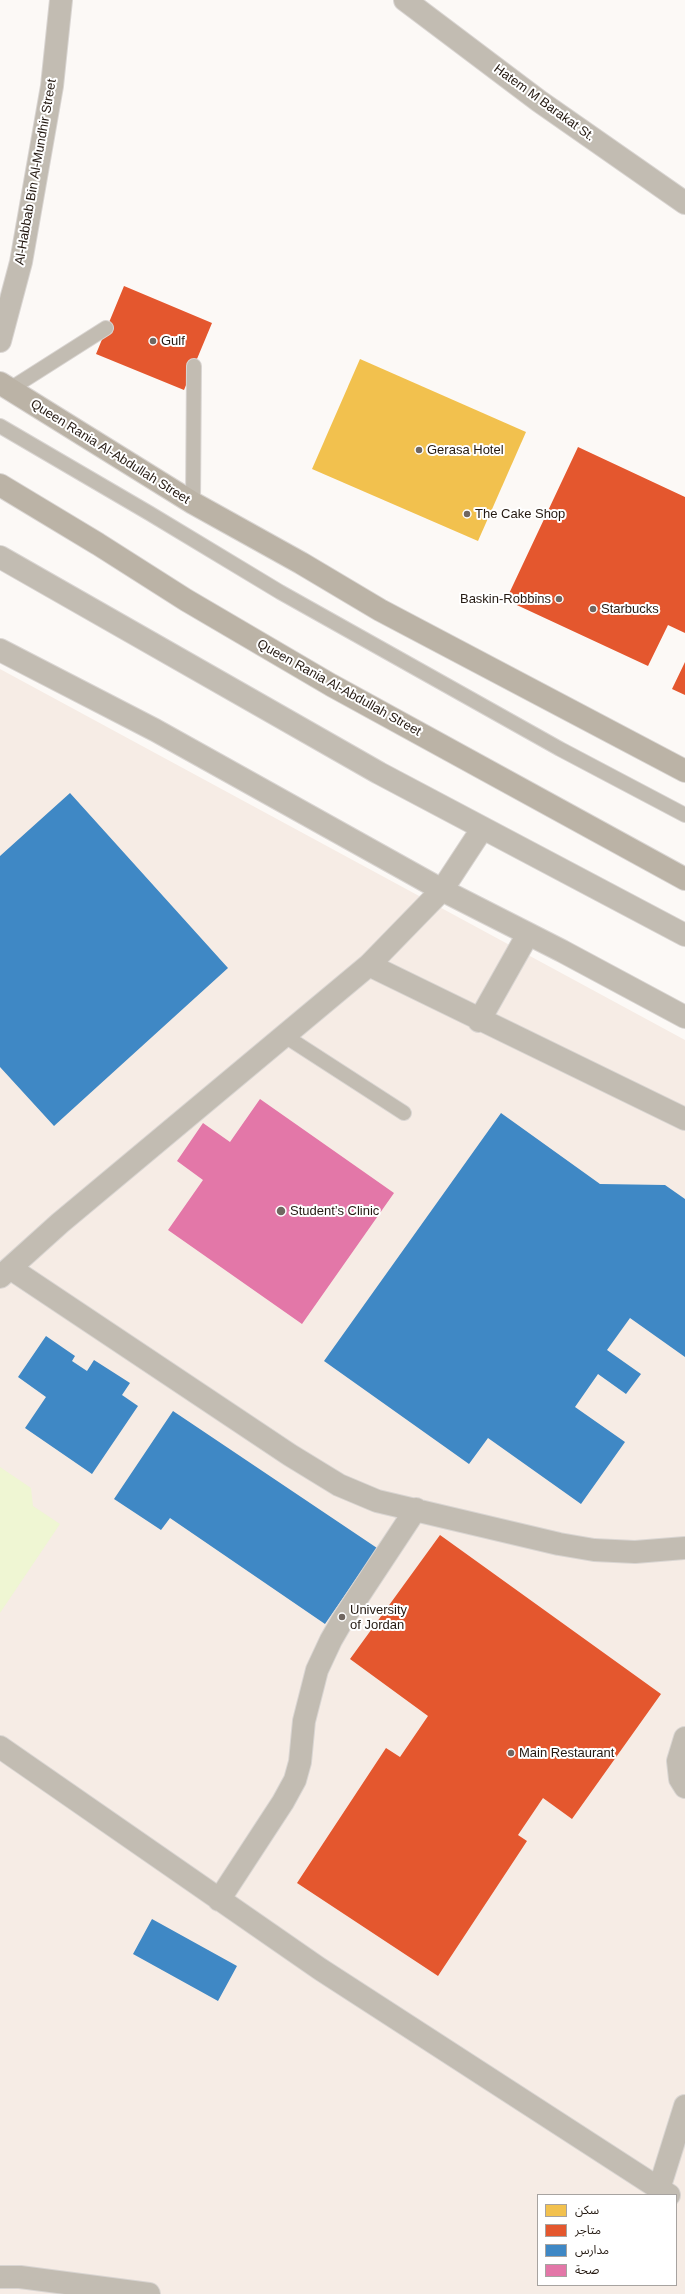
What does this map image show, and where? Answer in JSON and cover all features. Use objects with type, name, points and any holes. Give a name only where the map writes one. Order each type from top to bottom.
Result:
[{"type":"main road","name":"Queen Rania Al-Abdullah Street","points":[[5,386],[193,503],[301,563],[380,610],[685,771]]},
{"type":"main road","name":"Queen Rania Al-Abdullah Street","points":[[0,485],[98,544],[186,600],[331,685],[685,879]]},
{"type":"street","name":"Al-Habbab Bin Al-Mundhir Street","points":[[0,341],[21,262],[52,86],[61,0]]},
{"type":"street","name":"Hatem M Barakat St.","points":[[405,0],[540,100],[685,203]]},
{"type":"street","points":[[0,558],[379,773],[482,829],[685,934]]},
{"type":"street","points":[[0,650],[155,730],[442,890],[685,1017]]},
{"type":"street","points":[[482,829],[442,890],[369,965],[60,1223],[5,1272],[290,1455],[339,1485],[377,1501],[559,1544],[594,1550],[635,1552],[685,1548]]},
{"type":"street","points":[[479,1021],[528,934]]},
{"type":"street","points":[[369,965],[479,1021],[685,1119]]},
{"type":"street","points":[[219,1900],[283,1802],[295,1780],[300,1762],[304,1721],[317,1670],[331,1640],[416,1509]]},
{"type":"street","points":[[685,1738],[678,1761],[680,1779],[685,1787]]},
{"type":"street","points":[[0,1748],[320,1969],[668,2194],[685,2106]]},
{"type":"street","points":[[0,2277],[20,2277],[149,2294]]},
{"type":"lane","points":[[5,386],[106,328]]},
{"type":"lane","points":[[193,503],[194,366]]},
{"type":"lane","points":[[0,426],[149,513],[286,596],[560,749],[685,815]]},
{"type":"lane","points":[[285,1036],[404,1113]]},
{"type":"shaded area","name":"University of Jordan","points":[[0,669],[685,1040],[685,2294],[0,2294]]},
{"type":"green space","points":[[0,1467],[31,1488],[33,1506],[60,1524],[0,1613]]},
{"type":"building: سكن","name":"Gerasa Hotel","points":[[360,359],[526,432],[478,541],[312,469]]},
{"type":"building: متاجر","name":"Gulf","points":[[124,286],[212,323],[184,390],[96,354]]},
{"type":"building: متاجر","points":[[578,447],[685,497],[685,633],[668,625],[648,666],[506,600]]},
{"type":"building: متاجر","points":[[685,662],[685,695],[672,689]]},
{"type":"building: متاجر","name":"Main Restaurant","points":[[440,1535],[661,1694],[572,1819],[543,1798],[518,1835],[527,1841],[438,1976],[297,1883],[386,1748],[400,1757],[428,1716],[350,1659]]},
{"type":"building: مدارس","points":[[70,793],[228,968],[54,1126],[0,1067],[0,856]]},
{"type":"building: مدارس","points":[[501,1113],[600,1184],[665,1185],[685,1199],[685,1357],[630,1318],[607,1350],[641,1374],[626,1394],[598,1374],[575,1407],[625,1442],[581,1504],[488,1438],[469,1464],[324,1361]]},
{"type":"building: مدارس","points":[[46,1336],[75,1356],[72,1361],[87,1371],[94,1360],[130,1383],[122,1395],[138,1406],[92,1474],[25,1428],[46,1397],[18,1377]]},
{"type":"building: مدارس","points":[[173,1411],[377,1548],[325,1624],[170,1518],[161,1530],[114,1499]]},
{"type":"building: مدارس","points":[[152,1919],[237,1966],[218,2001],[133,1954]]},
{"type":"building: صحة","name":"Student’s Clinic","points":[[260,1099],[394,1193],[302,1324],[168,1230],[203,1180],[177,1161],[203,1123],[230,1142]]},
{"type":"place","name":"Gulf","points":[[153,341]]},
{"type":"place","name":"Gerasa Hotel","points":[[419,450]]},
{"type":"place","name":"The Cake Shop","points":[[467,514]]},
{"type":"place","name":"Baskin-Robbins","points":[[559,599]]},
{"type":"place","name":"Starbucks","points":[[593,609]]},
{"type":"place","name":"Student’s Clinic","points":[[281,1211]]},
{"type":"place","name":"University of Jordan","points":[[342,1617]]},
{"type":"place","name":"Main Restaurant","points":[[511,1753]]}]
